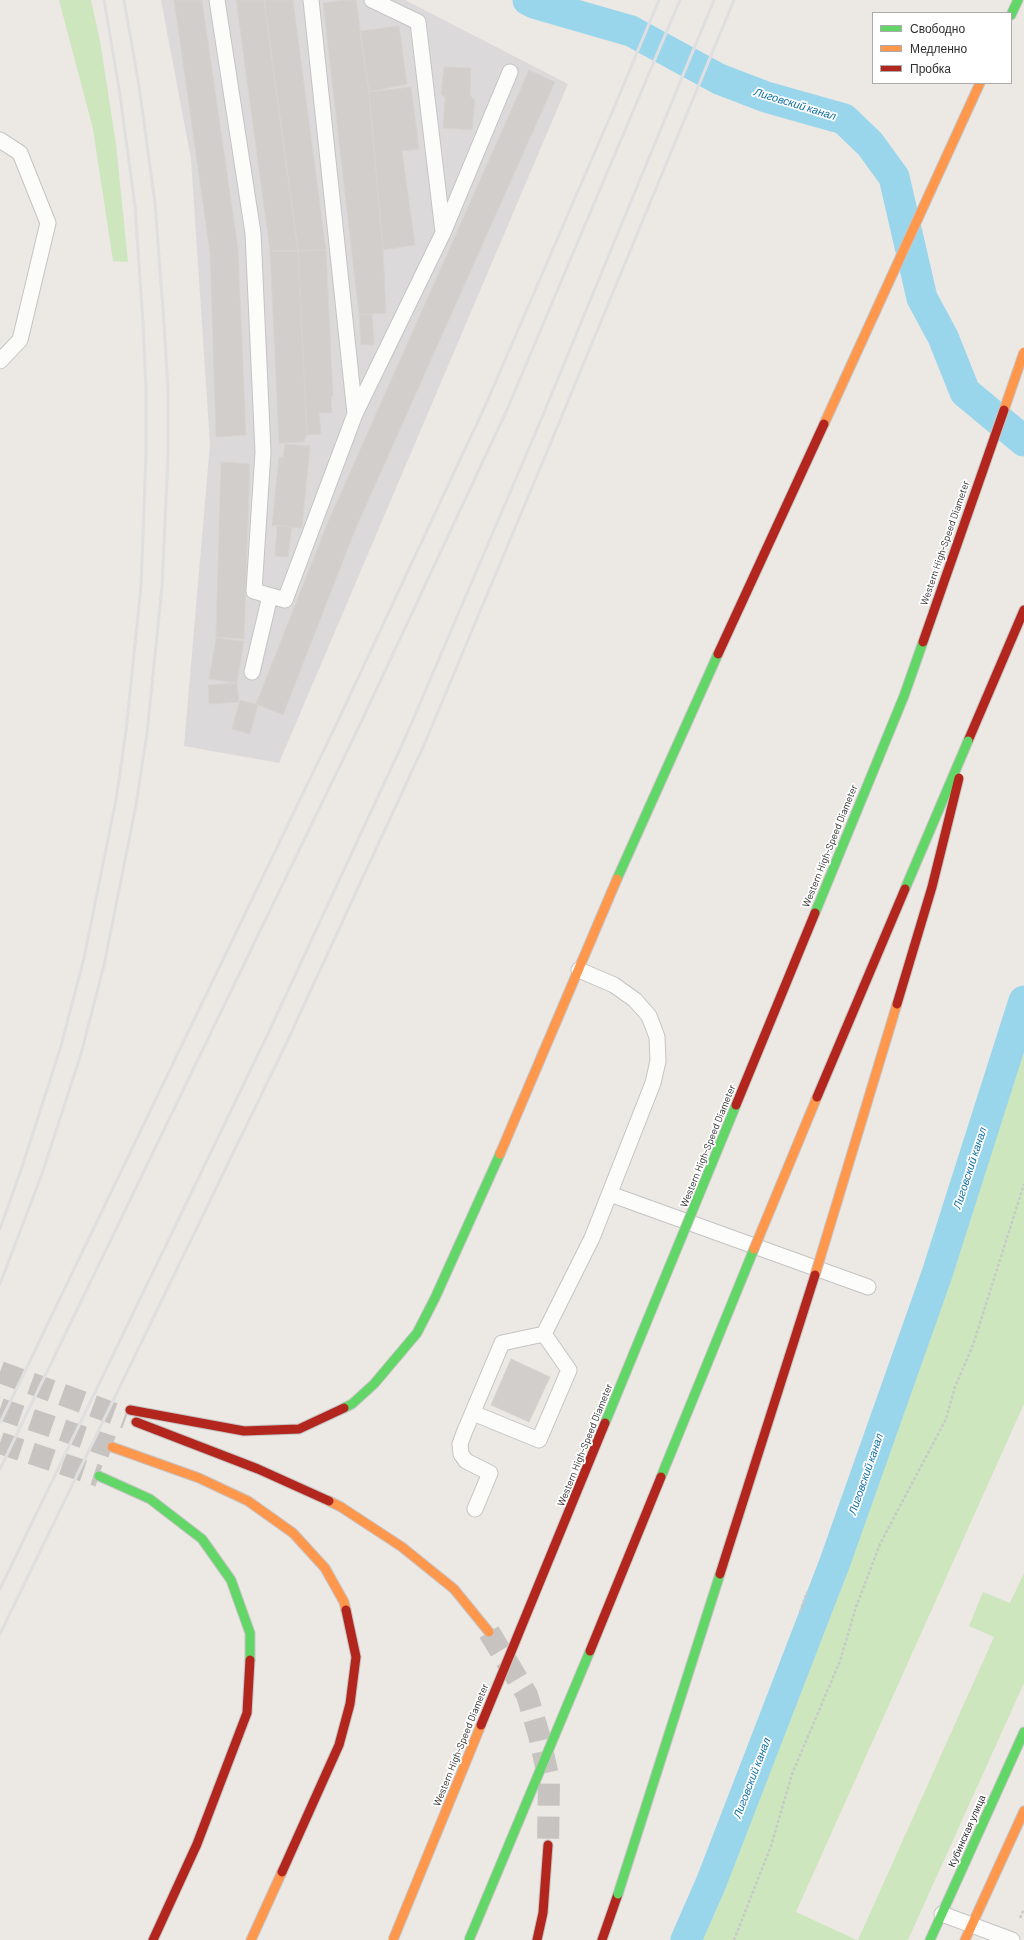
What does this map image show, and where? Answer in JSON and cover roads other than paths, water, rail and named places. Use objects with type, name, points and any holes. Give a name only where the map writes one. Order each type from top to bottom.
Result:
[{"type":"main road","points":[[1012,13],[1018,0]]},
{"type":"main road","points":[[488,1632],[454,1589],[402,1547],[341,1508],[258,1469],[128,1414],[244,1431],[299,1428],[352,1404],[374,1384],[417,1333],[435,1298],[523,1101],[634,838],[980,84]]},
{"type":"main road","name":"Western High-Speed Diameter","points":[[392,1940],[581,1484],[904,696],[1024,352]]},
{"type":"main road","points":[[469,1940],[592,1646],[782,1178],[1024,610]]},
{"type":"main road","points":[[602,1940],[618,1894],[850,1165],[932,888],[968,741]]},
{"type":"main road","points":[[112,1447],[199,1478],[248,1501],[293,1533],[325,1568],[344,1602],[356,1657],[350,1704],[339,1745],[251,1940]]},
{"type":"main road","points":[[99,1476],[150,1499],[202,1539],[231,1580],[250,1633],[250,1676],[247,1713],[198,1844],[153,1940]]},
{"type":"main road","name":"Кубинская улица","points":[[930,1940],[1024,1732]]},
{"type":"main road","points":[[965,1940],[1024,1811]]},
{"type":"main road","points":[[537,1940],[543,1913],[548,1845]]},
{"type":"lane","points":[[217,0],[253,233],[263,452],[254,591],[285,600],[355,414],[443,233],[510,72]]},
{"type":"lane","points":[[311,0],[355,414]]},
{"type":"lane","points":[[372,0],[418,22],[443,233]]},
{"type":"lane","points":[[0,140],[20,153],[48,223],[20,340],[0,362]]},
{"type":"lane","points":[[252,672],[270,596]]},
{"type":"lane","points":[[544,1334],[592,1238],[653,1083],[658,1061],[657,1037],[649,1016],[634,1000],[614,985],[579,970]]},
{"type":"lane","points":[[610,1194],[868,1287]]},
{"type":"lane","points":[[473,1413],[539,1440],[569,1370],[544,1334]]},
{"type":"lane","points":[[475,1509],[490,1473],[466,1461],[461,1454],[460,1444],[502,1344],[544,1334]]},
{"type":"lane","points":[[942,1914],[1012,1940]]},
{"type":"waterway","name":"Лиговский канал","points":[[528,0],[631,31],[719,79],[766,97],[844,119],[870,144],[894,177],[922,298],[943,337],[965,392],[1024,441]]},
{"type":"waterway","name":"Лиговский канал","points":[[686,1940],[711,1883],[835,1562],[937,1274],[1024,1001]]},
{"type":"tunnel","points":[[0,1372],[126,1418]]},
{"type":"tunnel","points":[[0,1409],[112,1447]]},
{"type":"tunnel","points":[[0,1443],[99,1476]]},
{"type":"tunnel","points":[[489,1632],[527,1695],[539,1735],[549,1780],[548,1845]]},
{"type":"railway","points":[[0,1229],[22,1167],[61,1046],[84,958],[116,800],[126,731],[141,586],[146,455],[146,389],[143,323],[135,206],[119,88],[104,0]]},
{"type":"railway","points":[[0,1284],[42,1174],[81,1054],[104,965],[136,805],[147,733],[162,587],[168,455],[168,389],[164,324],[155,203],[139,86],[124,0]]},
{"type":"railway","points":[[0,1423],[344,708],[486,404],[659,0]]},
{"type":"railway","points":[[0,1469],[363,718],[506,412],[680,0]]},
{"type":"railway","points":[[0,1589],[266,1038],[406,736],[538,427],[714,0]]},
{"type":"railway","points":[[0,1634],[285,1046],[424,745],[734,0]]}]
